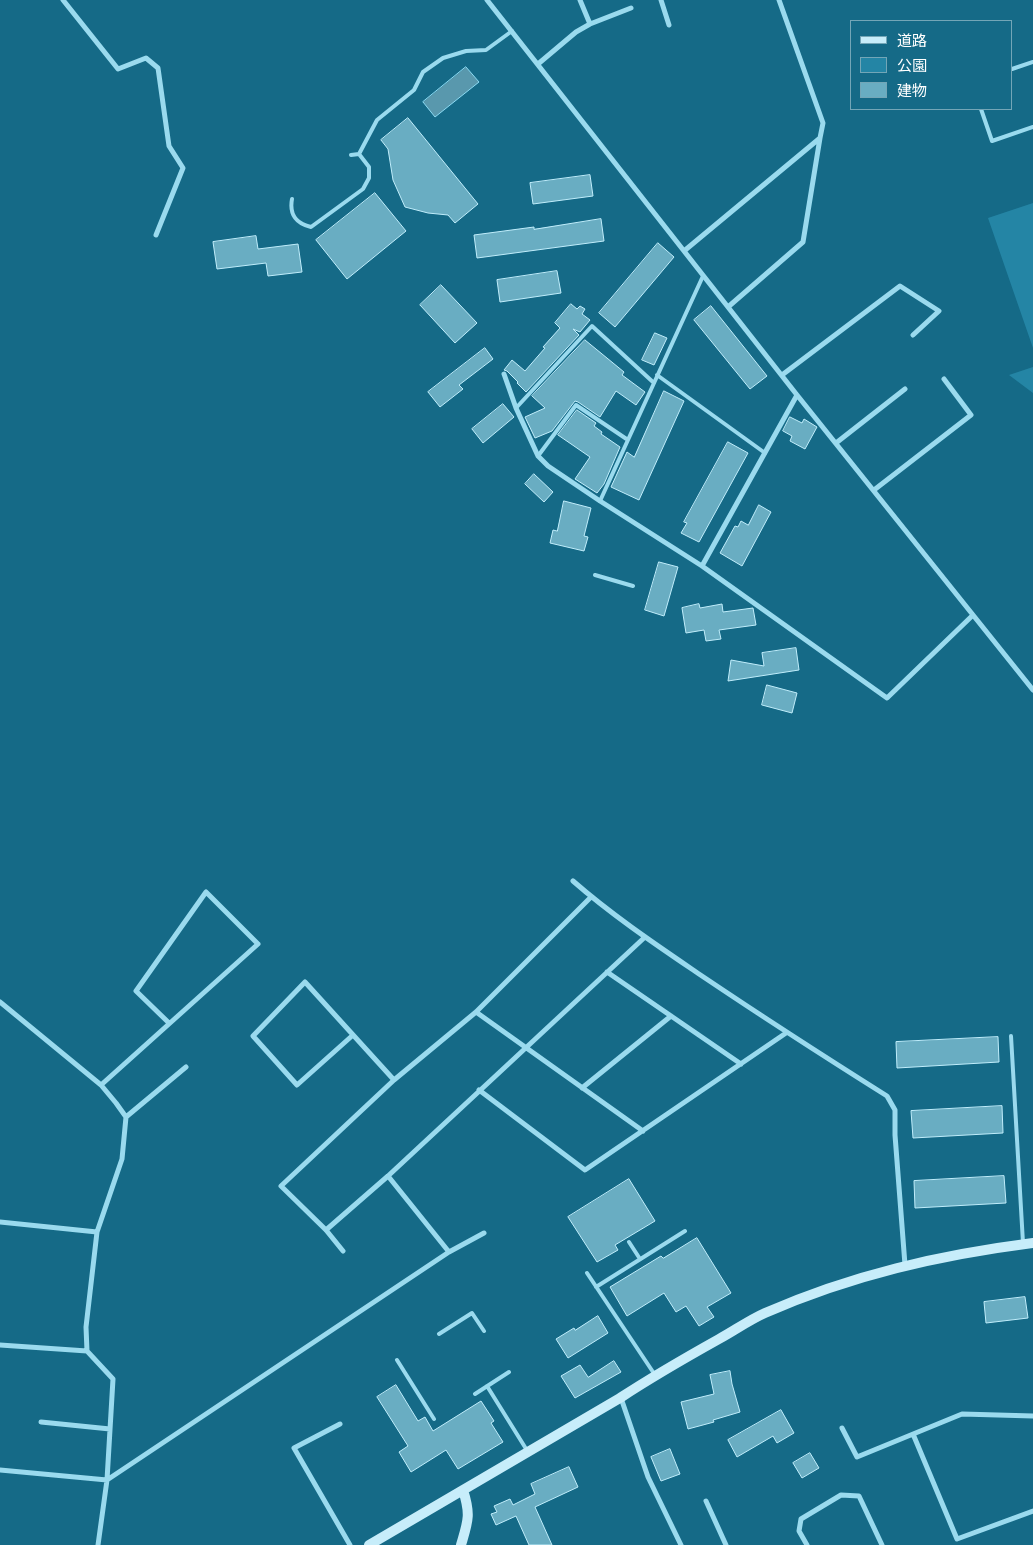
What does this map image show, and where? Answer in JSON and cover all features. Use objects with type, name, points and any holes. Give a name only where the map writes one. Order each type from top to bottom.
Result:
[{"type":"street","points":[[63,0],[118,69],[146,58],[158,68],[170,146],[183,168],[156,235]]},
{"type":"street","points":[[487,0],[728,307],[1033,690]]},
{"type":"street","points":[[580,0],[590,24]]},
{"type":"street","points":[[661,0],[669,25]]},
{"type":"street","points":[[728,307],[803,242],[823,123],[779,0]]},
{"type":"street","points":[[538,64],[576,32],[590,24],[632,8]]},
{"type":"street","points":[[684,251],[820,138]]},
{"type":"street","points":[[782,375],[900,286],[939,311],[913,335]]},
{"type":"street","points":[[504,374],[516,408],[538,456],[548,466],[702,566],[888,698],[973,615]]},
{"type":"street","points":[[874,490],[971,415],[944,379]]},
{"type":"street","points":[[836,443],[905,389]]},
{"type":"street","points":[[702,566],[798,394]]},
{"type":"street","points":[[573,881],[644,937],[786,1032],[887,1096],[895,1110],[904,1265]]},
{"type":"street","points":[[101,1085],[258,944],[206,892],[136,991],[170,1023]]},
{"type":"street","points":[[343,1251],[326,1230],[281,1186],[394,1080],[476,1012],[591,897]]},
{"type":"street","points":[[326,1230],[388,1176],[644,937]]},
{"type":"street","points":[[607,972],[741,1064]]},
{"type":"street","points":[[353,1035],[298,1086],[253,1036],[305,982],[394,1080]]},
{"type":"street","points":[[0,1002],[101,1085],[126,1117],[122,1159],[97,1232],[86,1327],[87,1351],[113,1379],[107,1480],[98,1545]]},
{"type":"street","points":[[476,1012],[643,1131]]},
{"type":"street","points":[[582,1088],[671,1016]]},
{"type":"street","points":[[479,1090],[585,1170],[786,1032]]},
{"type":"street","points":[[126,1117],[186,1066]]},
{"type":"street","points":[[388,1176],[449,1252]]},
{"type":"street","points":[[0,1222],[97,1232]]},
{"type":"street","points":[[0,1470],[107,1480],[449,1252],[484,1233]]},
{"type":"street","points":[[369,1545],[620,1398],[654,1375],[763,1314],[826,1289],[904,1265],[1028,1244]]},
{"type":"street","points":[[0,1345],[87,1351]]},
{"type":"street","points":[[620,1398],[648,1477],[681,1545]]},
{"type":"street","points":[[842,1428],[857,1458],[962,1414],[1033,1416]]},
{"type":"street","points":[[41,1422],[110,1429]]},
{"type":"street","points":[[340,1424],[294,1448],[350,1545]]},
{"type":"street","points":[[913,1434],[957,1539],[1033,1511]]},
{"type":"street","points":[[461,1545],[469,1519],[463,1490]]},
{"type":"street","points":[[807,1545],[799,1531],[801,1519],[841,1495],[858,1496],[882,1545]]},
{"type":"street","points":[[706,1501],[726,1545]]},
{"type":"lane","points":[[359,154],[377,120],[414,90],[423,72],[442,58],[466,51],[486,50],[512,31]]},
{"type":"lane","points":[[1013,69],[1033,62]]},
{"type":"lane","points":[[981,110],[992,141],[1033,127]]},
{"type":"lane","points":[[351,155],[359,154]]},
{"type":"lane","points":[[292,200],[290,207],[295,218],[300,224],[311,227],[363,189],[370,178],[369,167],[359,154]]},
{"type":"lane","points":[[600,501],[704,276]]},
{"type":"lane","points":[[516,408],[592,326],[654,383]]},
{"type":"lane","points":[[658,375],[764,454]]},
{"type":"lane","points":[[538,456],[576,405],[628,440]]},
{"type":"lane","points":[[595,575],[633,586]]},
{"type":"lane","points":[[1011,1036],[1028,1244]]},
{"type":"lane","points":[[596,1287],[685,1231]]},
{"type":"lane","points":[[629,1242],[640,1259]]},
{"type":"lane","points":[[587,1273],[654,1375]]},
{"type":"lane","points":[[438,1334],[472,1313],[484,1332]]},
{"type":"lane","points":[[397,1360],[434,1419]]},
{"type":"lane","points":[[475,1394],[509,1372]]},
{"type":"lane","points":[[487,1386],[528,1452]]},
{"type":"green space","points":[[1033,203],[1033,348],[988,218]]},
{"type":"green space","points":[[1033,367],[1033,393],[1009,375]]},
{"type":"shaded area","points":[[466,67],[479,82],[435,117],[423,102]]},
{"type":"building","points":[[408,118],[478,204],[455,223],[448,215],[428,213],[405,207],[393,180],[388,149],[381,140]]},
{"type":"building","points":[[590,175],[593,196],[533,204],[530,183]]},
{"type":"building","points":[[375,193],[406,231],[347,279],[316,240]]},
{"type":"building","points":[[601,219],[604,241],[477,258],[474,235],[534,227],[534,229]]},
{"type":"building","points":[[256,236],[258,249],[298,244],[302,272],[268,276],[266,263],[217,269],[213,242]]},
{"type":"building","points":[[658,243],[674,257],[615,327],[599,313]]},
{"type":"building","points":[[557,271],[561,293],[500,302],[497,280]]},
{"type":"building","points":[[441,285],[477,323],[455,343],[420,305]]},
{"type":"building","points":[[571,304],[577,309],[580,306],[585,309],[582,314],[590,320],[580,332],[573,329],[579,335],[526,392],[504,370],[512,360],[525,371],[560,328],[555,323]]},
{"type":"building","points":[[711,306],[767,376],[750,389],[694,320]]},
{"type":"building","points":[[655,333],[667,338],[654,365],[642,360]]},
{"type":"building","points":[[585,340],[624,372],[622,375],[645,392],[636,405],[616,391],[600,417],[575,401],[552,431],[535,438],[525,417],[545,408],[532,396]]},
{"type":"building","points":[[485,348],[493,359],[459,385],[463,389],[440,407],[428,392]]},
{"type":"building","points":[[664,391],[684,401],[639,500],[611,487],[627,452],[634,457]]},
{"type":"building","points":[[503,404],[514,417],[483,443],[472,429]]},
{"type":"building","points":[[577,410],[596,423],[594,426],[602,432],[601,434],[620,447],[604,484],[597,493],[575,479],[590,457],[558,435]]},
{"type":"building","points":[[790,417],[802,423],[804,419],[817,427],[805,449],[790,441],[792,436],[783,431]]},
{"type":"building","points":[[728,442],[748,453],[699,542],[681,533],[687,523],[684,522]]},
{"type":"building","points":[[534,474],[553,492],[544,502],[525,484]]},
{"type":"building","points":[[564,501],[591,508],[584,536],[588,537],[584,551],[550,543],[553,530],[557,531]]},
{"type":"building","points":[[759,505],[771,512],[742,566],[720,553],[735,526],[738,527],[741,521],[748,525]]},
{"type":"building","points":[[659,562],[678,567],[664,616],[645,610]]},
{"type":"building","points":[[699,604],[700,608],[722,604],[723,612],[753,608],[756,625],[719,630],[721,639],[706,641],[704,630],[686,633],[682,608]]},
{"type":"building","points":[[796,648],[799,670],[728,681],[731,660],[764,666],[762,653]]},
{"type":"building","points":[[767,685],[797,693],[792,713],[762,705]]},
{"type":"building","points":[[998,1037],[999,1062],[897,1068],[896,1042]]},
{"type":"building","points":[[1002,1106],[1003,1133],[913,1138],[911,1111]]},
{"type":"building","points":[[1004,1176],[1006,1203],[915,1208],[914,1181]]},
{"type":"building","points":[[629,1179],[655,1221],[615,1245],[618,1250],[597,1262],[568,1217]]},
{"type":"building","points":[[697,1238],[731,1293],[707,1307],[714,1317],[699,1326],[686,1306],[676,1312],[664,1293],[627,1316],[610,1287],[661,1256],[663,1258]]},
{"type":"building","points":[[1025,1297],[1028,1318],[986,1323],[984,1302]]},
{"type":"building","points":[[598,1316],[608,1333],[568,1358],[556,1339]]},
{"type":"building","points":[[614,1361],[621,1372],[575,1398],[561,1376],[580,1365],[588,1377]]},
{"type":"building","points":[[730,1371],[740,1412],[688,1429],[681,1402],[714,1394],[710,1375]]},
{"type":"building","points":[[396,1385],[418,1421],[425,1417],[433,1431],[481,1401],[494,1421],[491,1423],[503,1442],[458,1469],[446,1450],[411,1472],[399,1452],[408,1446],[377,1397]]},
{"type":"building","points":[[781,1410],[794,1433],[777,1443],[773,1436],[737,1457],[728,1440]]},
{"type":"building","points":[[670,1449],[680,1474],[661,1481],[651,1457]]},
{"type":"building","points":[[810,1453],[819,1468],[802,1478],[793,1463]]},
{"type":"building","points":[[569,1467],[578,1487],[535,1507],[552,1545],[529,1545],[516,1516],[496,1525],[491,1514],[497,1512],[494,1506],[510,1499],[513,1505],[535,1494],[531,1484]]}]
